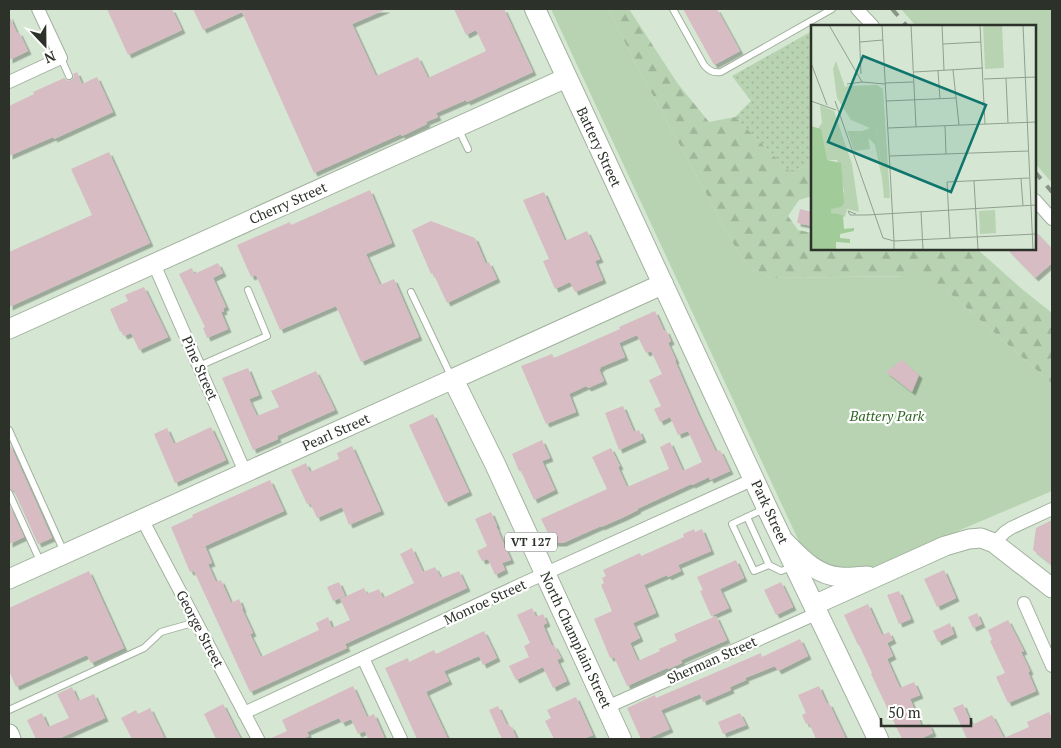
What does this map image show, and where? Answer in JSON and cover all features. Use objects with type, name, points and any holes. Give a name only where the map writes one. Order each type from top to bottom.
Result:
[{"type":"main road","name":"Battery Street","points":[[535,9],[663,284]]},
{"type":"main road","name":"Cherry Street","points":[[9,329],[566,78]]},
{"type":"main road","name":"Pearl Street","points":[[9,579],[663,284]]},
{"type":"main road","name":"Park Street","points":[[663,284],[767,508],[878,739]]},
{"type":"main road","name":"North Champlain Street","points":[[453,379],[546,574],[621,739]]},
{"type":"main road","name":"Sherman Street","points":[[816,609],[877,576],[961,540],[980,538],[994,543]]},
{"type":"main road","name":"Sherman Street","points":[[782,539],[806,564],[823,572],[840,577],[877,576]]},
{"type":"main road","points":[[994,543],[1052,588]]},
{"type":"main road","points":[[9,734],[11,739]]},
{"type":"street","points":[[9,82],[61,58],[38,9]]},
{"type":"street","points":[[857,9],[872,25]]},
{"type":"street","points":[[1036,201],[1052,219]]},
{"type":"street","name":"Pine Street","points":[[154,264],[246,472]]},
{"type":"street","name":"Monroe Street","points":[[244,713],[754,479]]},
{"type":"street","points":[[994,543],[1011,528],[1052,509]]},
{"type":"street","name":"George Street","points":[[142,519],[258,739]]},
{"type":"street","points":[[1024,603],[1052,666]]},
{"type":"street","name":"Sherman Street","points":[[607,707],[816,609]]},
{"type":"street","points":[[363,658],[401,739]]},
{"type":"lane","points":[[673,9],[704,65],[708,70],[715,73],[721,72],[832,9]]},
{"type":"lane","points":[[61,58],[69,76]]},
{"type":"lane","points":[[458,127],[468,150]]},
{"type":"lane","points":[[199,366],[267,336],[248,290]]},
{"type":"lane","points":[[411,292],[453,379]]},
{"type":"lane","points":[[9,430],[65,554]]},
{"type":"lane","points":[[9,493],[42,564]]},
{"type":"lane","points":[[767,508],[732,524],[754,571],[769,565]]},
{"type":"lane","points":[[747,517],[769,565],[781,571],[795,566]]},
{"type":"lane","points":[[9,710],[144,648],[161,632],[196,622]]},
{"type":"green space","name":"Battery Park","points":[[551,9],[608,9],[734,245],[753,269],[771,278],[925,276],[946,290],[1052,384],[1052,491],[873,567],[858,571],[838,572],[803,550]]},
{"type":"green space","points":[[608,9],[629,9],[678,84],[709,122],[735,117],[789,171],[811,165],[811,196],[799,200],[788,216],[798,230],[811,233],[811,250],[978,250],[1052,313],[1052,384],[946,290],[899,276],[771,278],[749,266],[734,245]]},
{"type":"green space","points":[[901,9],[1052,9],[1052,183],[1036,164],[1036,25],[915,25]]},
{"type":"green space","points":[[811,32],[811,165],[789,171],[735,117],[751,101],[732,76]]},
{"type":"building","points":[[107,9],[172,9],[182,30],[128,55]]},
{"type":"building","points":[[193,9],[387,9],[352,24],[376,76],[418,57],[428,78],[486,51],[476,30],[466,35],[454,9],[504,9],[533,72],[467,102],[466,100],[436,113],[438,117],[426,122],[427,124],[314,173],[242,12],[203,30]]},
{"type":"building","points":[[683,9],[717,9],[740,51],[714,65]]},
{"type":"building","points":[[9,15],[28,51],[9,60]]},
{"type":"building","points":[[77,72],[82,84],[97,77],[113,112],[54,139],[53,137],[9,156],[9,106],[34,94],[33,92],[64,78],[68,81],[71,80],[74,77],[73,74]]},
{"type":"building","points":[[109,152],[150,243],[9,307],[9,252],[92,215],[71,169]]},
{"type":"building","points":[[370,190],[392,243],[366,254],[380,285],[394,279],[419,337],[361,362],[336,306],[280,330],[256,275],[251,277],[237,245],[290,222],[291,225]]},
{"type":"building","points":[[544,192],[565,241],[587,231],[600,259],[595,261],[603,280],[575,292],[570,282],[555,289],[543,261],[549,259],[523,200]]},
{"type":"building","points":[[800,209],[811,212],[811,226],[797,223]]},
{"type":"building","points":[[431,221],[475,238],[486,264],[489,262],[497,279],[447,303],[433,273],[431,274],[412,230]]},
{"type":"building","points":[[1036,232],[1052,249],[1052,263],[1035,278],[1008,250],[1036,250]]},
{"type":"building","points":[[218,263],[223,273],[213,278],[226,307],[221,312],[228,329],[207,338],[203,328],[205,327],[179,274],[192,268],[194,274]]},
{"type":"building","points":[[144,287],[168,337],[139,350],[131,333],[124,336],[120,332],[110,309],[128,301],[125,295]]},
{"type":"building","points":[[655,311],[671,341],[668,343],[698,414],[716,452],[720,450],[730,471],[710,480],[709,477],[691,484],[624,517],[563,543],[555,543],[541,519],[607,489],[592,457],[611,448],[627,487],[669,469],[660,447],[670,442],[683,471],[702,462],[688,431],[678,435],[670,417],[660,422],[654,409],[661,406],[649,380],[662,374],[651,351],[646,353],[637,335],[619,343],[625,357],[599,369],[604,381],[588,388],[586,386],[569,394],[576,412],[546,424],[521,366],[552,354],[554,358],[620,329],[619,327]]},
{"type":"building","points":[[902,360],[919,375],[912,392],[886,372]]},
{"type":"building","points":[[248,368],[259,395],[249,399],[257,416],[279,407],[271,391],[316,371],[335,410],[277,436],[278,439],[253,450],[222,378]]},
{"type":"building","points":[[623,406],[634,432],[639,430],[643,439],[619,450],[605,413]]},
{"type":"building","points":[[433,414],[469,492],[445,503],[409,425]]},
{"type":"building","points":[[211,427],[226,460],[175,483],[154,434],[167,428],[174,444]]},
{"type":"building","points":[[542,440],[550,458],[542,461],[555,490],[534,500],[512,454]]},
{"type":"building","points":[[9,442],[52,538],[38,544],[14,491],[9,488]]},
{"type":"building","points":[[352,446],[381,511],[349,525],[342,507],[317,518],[310,503],[307,504],[291,470],[306,463],[310,472],[339,459],[337,453]]},
{"type":"building","points":[[270,480],[284,511],[205,546],[212,563],[208,564],[216,582],[221,580],[231,603],[239,599],[253,633],[250,634],[261,657],[319,630],[316,623],[328,617],[332,628],[350,620],[340,599],[364,588],[367,594],[379,589],[383,598],[414,583],[400,554],[412,548],[423,572],[435,567],[441,578],[459,571],[467,588],[345,644],[347,648],[250,692],[194,571],[190,572],[171,527],[193,517],[192,515]]},
{"type":"building","points":[[9,504],[24,537],[9,544]]},
{"type":"building","points":[[491,512],[511,560],[502,563],[505,570],[495,575],[488,559],[482,561],[477,551],[487,546],[475,519]]},
{"type":"building","points":[[1052,520],[1052,565],[1033,550],[1036,528]]},
{"type":"building","points":[[694,529],[695,532],[702,529],[711,551],[678,565],[681,571],[644,585],[656,613],[633,623],[640,638],[630,643],[638,661],[677,641],[674,634],[716,616],[727,640],[681,660],[682,663],[627,686],[614,657],[610,658],[594,619],[612,611],[601,585],[604,583],[602,578],[606,576],[603,570],[640,553],[641,556],[684,537],[683,534]]},
{"type":"building","points":[[736,560],[744,578],[720,589],[729,608],[711,616],[700,591],[703,590],[697,577]]},
{"type":"building","points":[[944,570],[956,598],[937,607],[924,579]]},
{"type":"building","points":[[89,571],[124,648],[91,663],[87,655],[16,687],[9,671],[9,608]]},
{"type":"building","points":[[339,582],[345,596],[333,601],[327,587]]},
{"type":"building","points":[[781,582],[793,607],[776,615],[764,590]]},
{"type":"building","points":[[899,591],[911,619],[899,624],[887,595]]},
{"type":"building","points":[[868,604],[882,635],[889,632],[893,640],[887,643],[893,656],[887,659],[900,688],[914,682],[920,695],[910,699],[922,727],[929,724],[933,733],[920,739],[902,739],[844,615]]},
{"type":"building","points":[[532,608],[536,617],[543,614],[547,623],[543,625],[552,646],[554,645],[561,658],[557,660],[567,681],[553,688],[543,667],[516,680],[509,666],[529,657],[524,646],[530,643],[517,615]]},
{"type":"building","points":[[977,613],[982,624],[973,628],[968,617]]},
{"type":"building","points":[[1008,620],[1024,651],[1021,652],[1030,671],[1028,672],[1036,691],[1008,703],[996,677],[1005,673],[990,641],[992,640],[988,630]]},
{"type":"building","points":[[950,623],[954,634],[938,642],[933,631]]},
{"type":"building","points":[[484,631],[497,658],[483,665],[479,656],[444,671],[449,681],[426,692],[448,739],[417,739],[385,668],[408,658],[409,662],[434,650],[436,654]]},
{"type":"building","points":[[800,639],[808,656],[778,671],[775,666],[745,678],[746,680],[730,687],[731,690],[703,702],[700,694],[661,710],[670,729],[647,739],[641,739],[627,708],[655,695],[656,698],[761,653],[762,657]]},
{"type":"building","points":[[353,686],[367,717],[374,714],[385,739],[368,739],[365,731],[358,734],[351,719],[342,723],[339,718],[307,732],[309,736],[302,739],[269,739],[287,731],[282,720]]},
{"type":"building","points":[[819,686],[846,739],[816,739],[809,723],[806,724],[802,715],[806,713],[798,695]]},
{"type":"building","points":[[72,687],[78,701],[94,694],[105,718],[58,739],[36,739],[27,720],[42,713],[48,727],[69,718],[57,694]]},
{"type":"building","points":[[576,697],[593,735],[583,739],[554,739],[545,721],[551,718],[547,710]]},
{"type":"building","points":[[223,704],[241,739],[216,739],[204,714]]},
{"type":"building","points":[[963,704],[972,725],[992,715],[1004,738],[1029,727],[1027,722],[1049,712],[1052,718],[1052,739],[967,739],[953,708]]},
{"type":"building","points":[[498,706],[507,725],[511,726],[517,739],[502,739],[489,710]]},
{"type":"building","points":[[150,708],[165,739],[132,739],[121,718],[136,710],[138,714]]},
{"type":"building","points":[[740,713],[746,725],[723,734],[718,722]]},
{"type":"railway","points":[[892,9],[906,25]]},
{"type":"railway","points":[[1036,173],[1052,192]]}]
